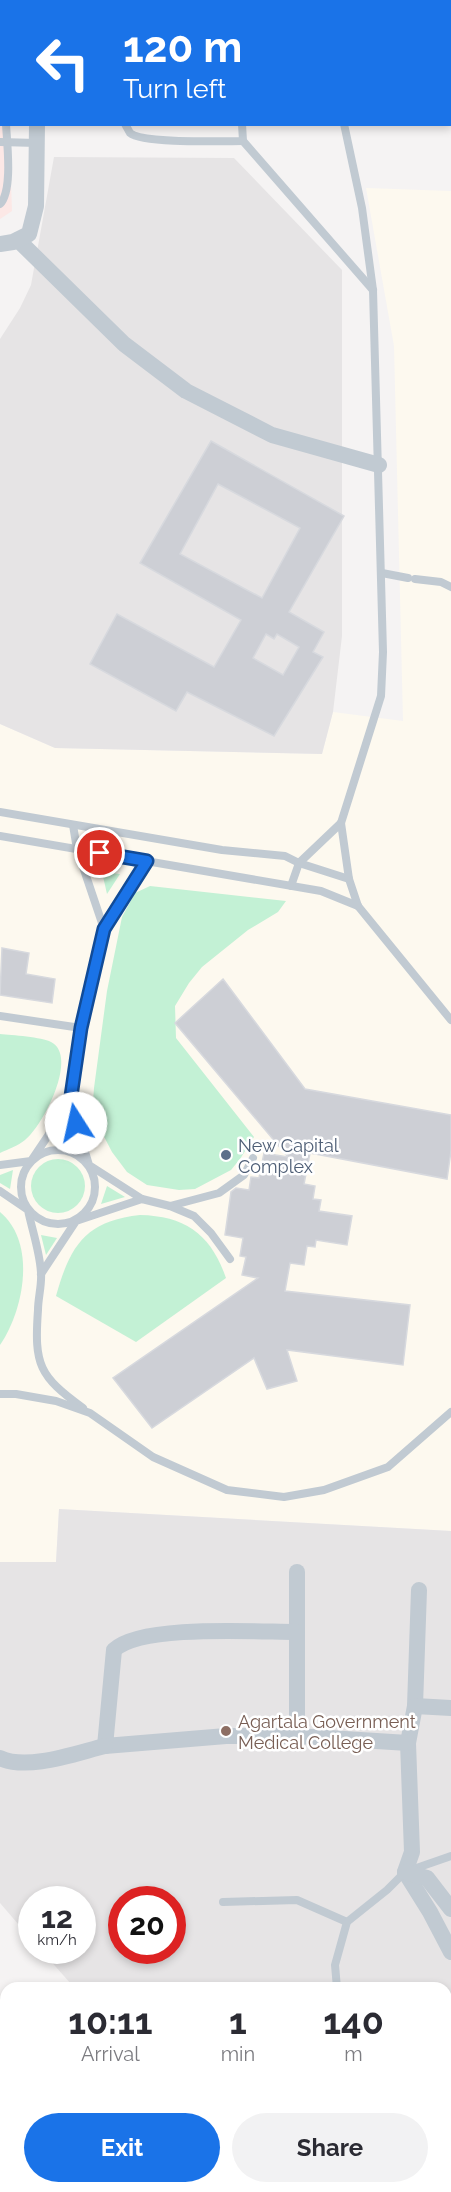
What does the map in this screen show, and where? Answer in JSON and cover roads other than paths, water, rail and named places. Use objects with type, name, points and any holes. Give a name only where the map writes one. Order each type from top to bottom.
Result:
[{"type":"street","points":[[0,243],[13,242],[29,234],[36,206],[37,126]]},
{"type":"street","points":[[18,240],[124,344],[186,391],[272,435],[379,465]]},
{"type":"street","points":[[297,1572],[297,1736]]},
{"type":"street","points":[[405,1872],[412,1852],[408,1743],[415,1706],[419,1590]]},
{"type":"street","points":[[105,1746],[114,1650],[120,1644],[140,1637],[175,1632],[297,1632]]},
{"type":"street","points":[[415,1706],[451,1708]]},
{"type":"street","points":[[0,1758],[6,1761],[39,1762],[105,1746],[226,1736],[297,1736],[408,1743]]},
{"type":"street","points":[[405,1872],[427,1878],[451,1909]]},
{"type":"street","points":[[405,1872],[451,1952]]},
{"type":"lane","points":[[0,204],[6,194],[3,142],[6,126]]},
{"type":"lane","points":[[126,126],[129,132],[138,136],[156,139],[243,141]]},
{"type":"lane","points":[[242,126],[243,141],[373,290]]},
{"type":"lane","points":[[344,126],[363,208],[373,290],[383,652],[381,696],[341,822],[348,879],[358,906],[451,1020]]},
{"type":"lane","points":[[3,142],[37,143]]},
{"type":"lane","points":[[382,573],[431,580],[451,586]]},
{"type":"lane","points":[[0,813],[222,850],[285,856],[348,879]]},
{"type":"lane","points":[[291,886],[299,863],[341,822]]},
{"type":"lane","points":[[73,825],[77,849],[104,929]]},
{"type":"lane","points":[[0,836],[321,891],[358,906]]},
{"type":"lane","points":[[41,1274],[76,1221],[86,1213],[95,1196],[95,1176],[89,1165],[70,1103],[81,1028],[104,929],[147,861]]},
{"type":"lane","points":[[0,1016],[81,1028]]},
{"type":"lane","points":[[70,1103],[24,1172],[21,1185],[22,1198],[28,1210],[41,1274],[38,1311],[40,1361],[45,1375],[56,1388],[153,1457],[226,1490],[284,1497],[324,1490],[388,1467],[451,1412]]},
{"type":"lane","points":[[0,1165],[31,1161],[42,1154],[61,1150],[79,1156],[142,1199],[170,1206],[194,1216],[231,1259]]},
{"type":"lane","points":[[170,1206],[219,1193],[244,1174],[253,1158]]},
{"type":"lane","points":[[0,1191],[38,1219],[50,1224],[63,1225],[142,1199]]},
{"type":"lane","points":[[0,1394],[16,1394],[56,1401],[90,1413]]},
{"type":"lane","points":[[336,1982],[335,1965],[347,1922],[387,1890],[405,1872],[451,1856]]},
{"type":"lane","points":[[223,1902],[297,1900],[347,1922]]},
{"type":"place","name":"New Capital Complex","points":[[226,1155]]},
{"type":"place","name":"Agartala Government Medical College","points":[[226,1731]]}]
